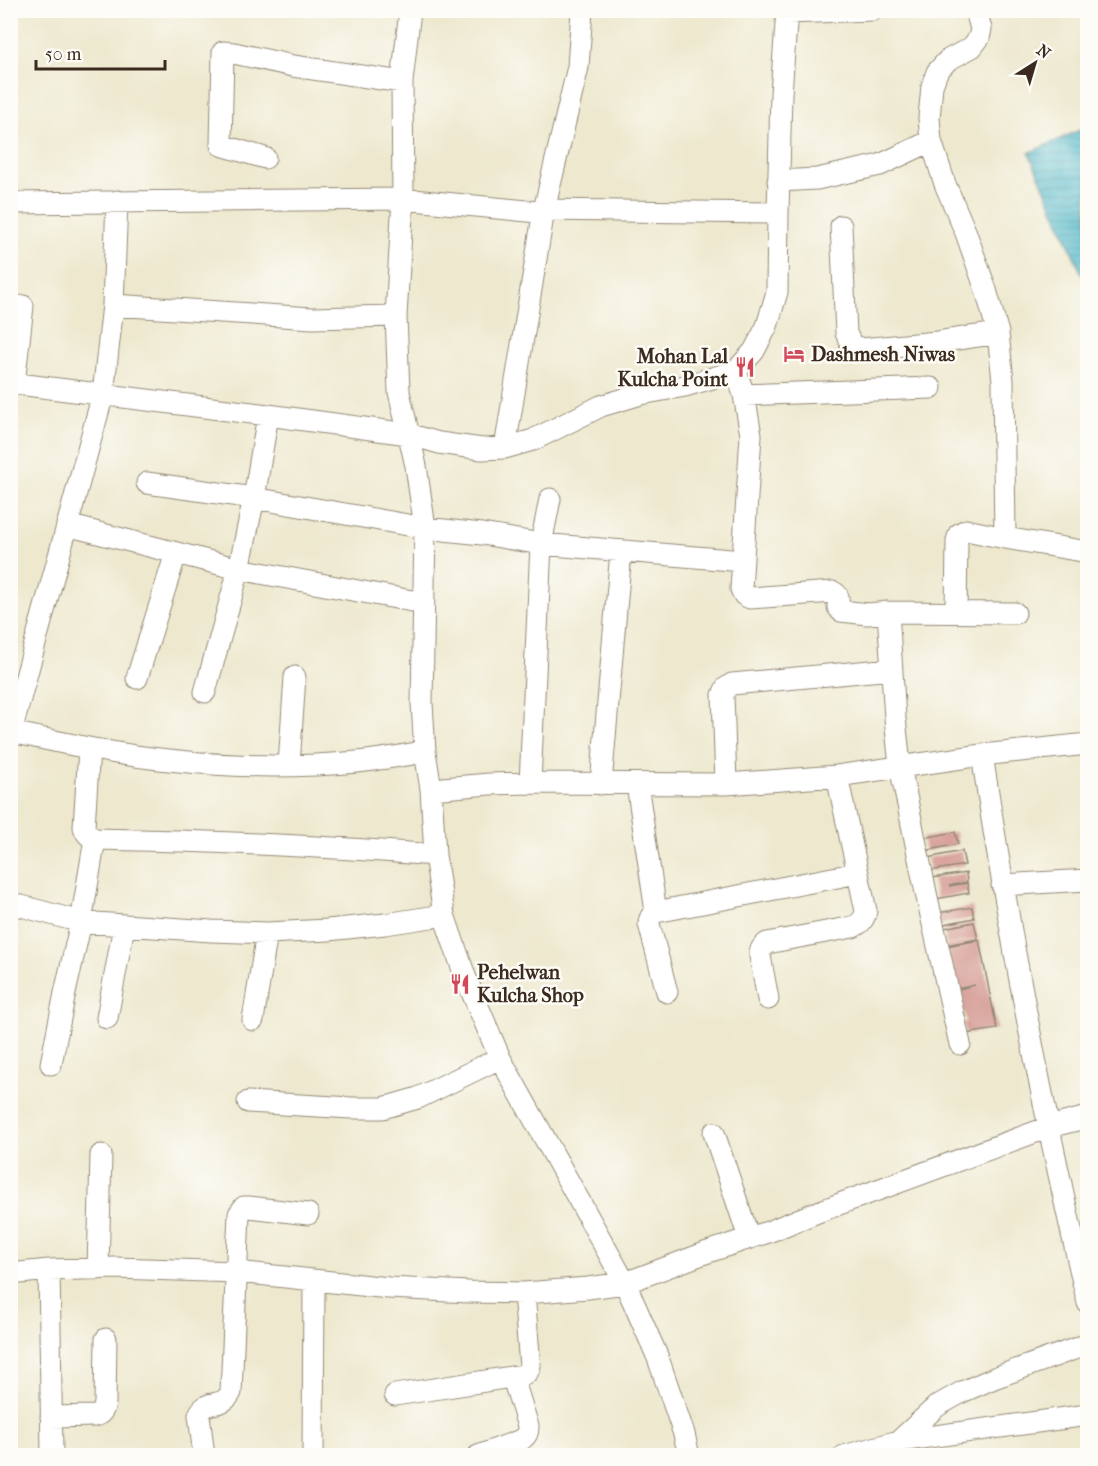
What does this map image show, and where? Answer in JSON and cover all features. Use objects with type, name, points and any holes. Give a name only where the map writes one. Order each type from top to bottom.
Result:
[{"type":"street","points":[[410,10],[402,82],[403,199],[396,316],[399,392],[416,466],[425,528],[422,704],[425,752],[432,789],[435,855],[444,915],[465,976],[500,1058],[625,1283],[657,1359],[684,1434],[689,1455]]},
{"type":"street","points":[[506,448],[544,210],[578,67],[582,10]]},
{"type":"street","points":[[23,306],[12,384],[408,434],[439,443],[482,449],[506,448],[533,440],[601,406],[736,371],[754,351],[767,326],[777,292],[781,94],[787,12],[873,10]]},
{"type":"street","points":[[976,10],[981,29],[980,38],[972,47],[948,60],[937,72],[932,86],[929,118],[931,141],[986,290],[998,333],[1003,381],[1005,538]]},
{"type":"street","points":[[265,158],[221,145],[223,52],[293,66],[402,82]]},
{"type":"street","points":[[778,182],[816,179],[880,165],[931,141]]},
{"type":"street","points":[[10,203],[403,199],[538,212],[544,210],[778,213]]},
{"type":"street","points":[[117,201],[113,305],[103,394],[11,733],[89,749],[170,761],[289,765],[358,762],[425,752]]},
{"type":"street","points":[[841,226],[846,333],[851,344],[861,349],[937,342],[998,333]]},
{"type":"street","points":[[113,305],[312,318],[396,316]]},
{"type":"street","points":[[736,371],[744,395],[751,435],[741,589],[744,595],[750,598],[833,592],[839,597],[838,607],[841,611],[868,614],[888,612],[1015,613]]},
{"type":"street","points":[[744,395],[931,388]]},
{"type":"street","points":[[205,692],[239,568],[268,415]]},
{"type":"street","points":[[147,483],[254,498],[425,528],[482,534],[541,544],[743,561]]},
{"type":"street","points":[[531,783],[541,544],[550,499]]},
{"type":"street","points":[[67,525],[239,568],[423,603]]},
{"type":"street","points":[[956,612],[957,541],[959,534],[966,530],[1088,552]]},
{"type":"street","points":[[601,784],[621,551]]},
{"type":"street","points":[[137,678],[176,553]]},
{"type":"street","points":[[888,612],[900,766],[960,1044]]},
{"type":"street","points":[[726,784],[723,695],[726,688],[740,682],[892,669]]},
{"type":"street","points":[[289,765],[295,677]]},
{"type":"street","points":[[432,789],[531,783],[726,784],[837,776],[982,755],[1088,744]]},
{"type":"street","points":[[89,749],[84,827],[90,837],[295,845],[435,855]]},
{"type":"street","points":[[982,755],[1002,885],[1066,1213],[1088,1303]]},
{"type":"street","points":[[768,999],[760,956],[762,947],[767,943],[853,927],[864,919],[866,911],[837,776]]},
{"type":"street","points":[[637,784],[657,912]]},
{"type":"street","points":[[51,1064],[81,922],[95,838]]},
{"type":"street","points":[[667,992],[649,924],[651,915],[858,873]]},
{"type":"street","points":[[1002,885],[1088,880]]},
{"type":"street","points":[[10,903],[81,922],[267,933],[351,928],[444,915]]},
{"type":"street","points":[[107,1017],[124,926]]},
{"type":"street","points":[[253,1020],[267,933]]},
{"type":"street","points":[[248,1102],[383,1108],[418,1098],[500,1058]]},
{"type":"street","points":[[10,1274],[49,1270],[204,1270],[389,1288],[524,1293],[625,1283],[1049,1127],[1088,1117]]},
{"type":"street","points":[[714,1134],[749,1238]]},
{"type":"street","points":[[98,1269],[100,1155]]},
{"type":"street","points":[[204,1455],[199,1415],[202,1408],[223,1402],[231,1392],[239,1214],[241,1210],[249,1207],[308,1214]]},
{"type":"street","points":[[49,1270],[52,1454]]},
{"type":"street","points":[[313,1455],[315,1281]]},
{"type":"street","points":[[395,1395],[524,1376],[530,1366],[524,1293]]},
{"type":"street","points":[[51,1417],[100,1415],[105,1403],[106,1339]]},
{"type":"street","points":[[899,1441],[937,1406],[962,1392],[1088,1344]]},
{"type":"street","points":[[478,1455],[521,1440],[528,1432],[528,1425],[513,1378]]},
{"type":"street","points":[[844,1455],[899,1441],[1088,1414]]},
{"type":"water","points":[[1087,127],[1087,286],[1029,153]]},
{"type":"building","points":[[955,832],[958,844],[925,851],[922,838]]},
{"type":"building","points":[[962,851],[965,865],[930,871],[927,858]]},
{"type":"building","points":[[966,873],[967,882],[949,886],[967,883],[969,893],[936,899],[932,878]]},
{"type":"building","points":[[972,907],[974,918],[939,925],[937,913]]},
{"type":"building","points":[[974,922],[978,939],[946,945],[944,928]]},
{"type":"building","points":[[979,940],[997,1029],[965,1034],[964,1012],[960,1012],[955,990],[975,985],[957,989],[946,946]]},
{"type":"place","name":"Dashmesh Niwas","points":[[794,354]]},
{"type":"place","name":"Mohan Lal Kulcha Point","points":[[745,367]]},
{"type":"place","name":"Pehelwan Kulcha Shop","points":[[460,984]]}]
